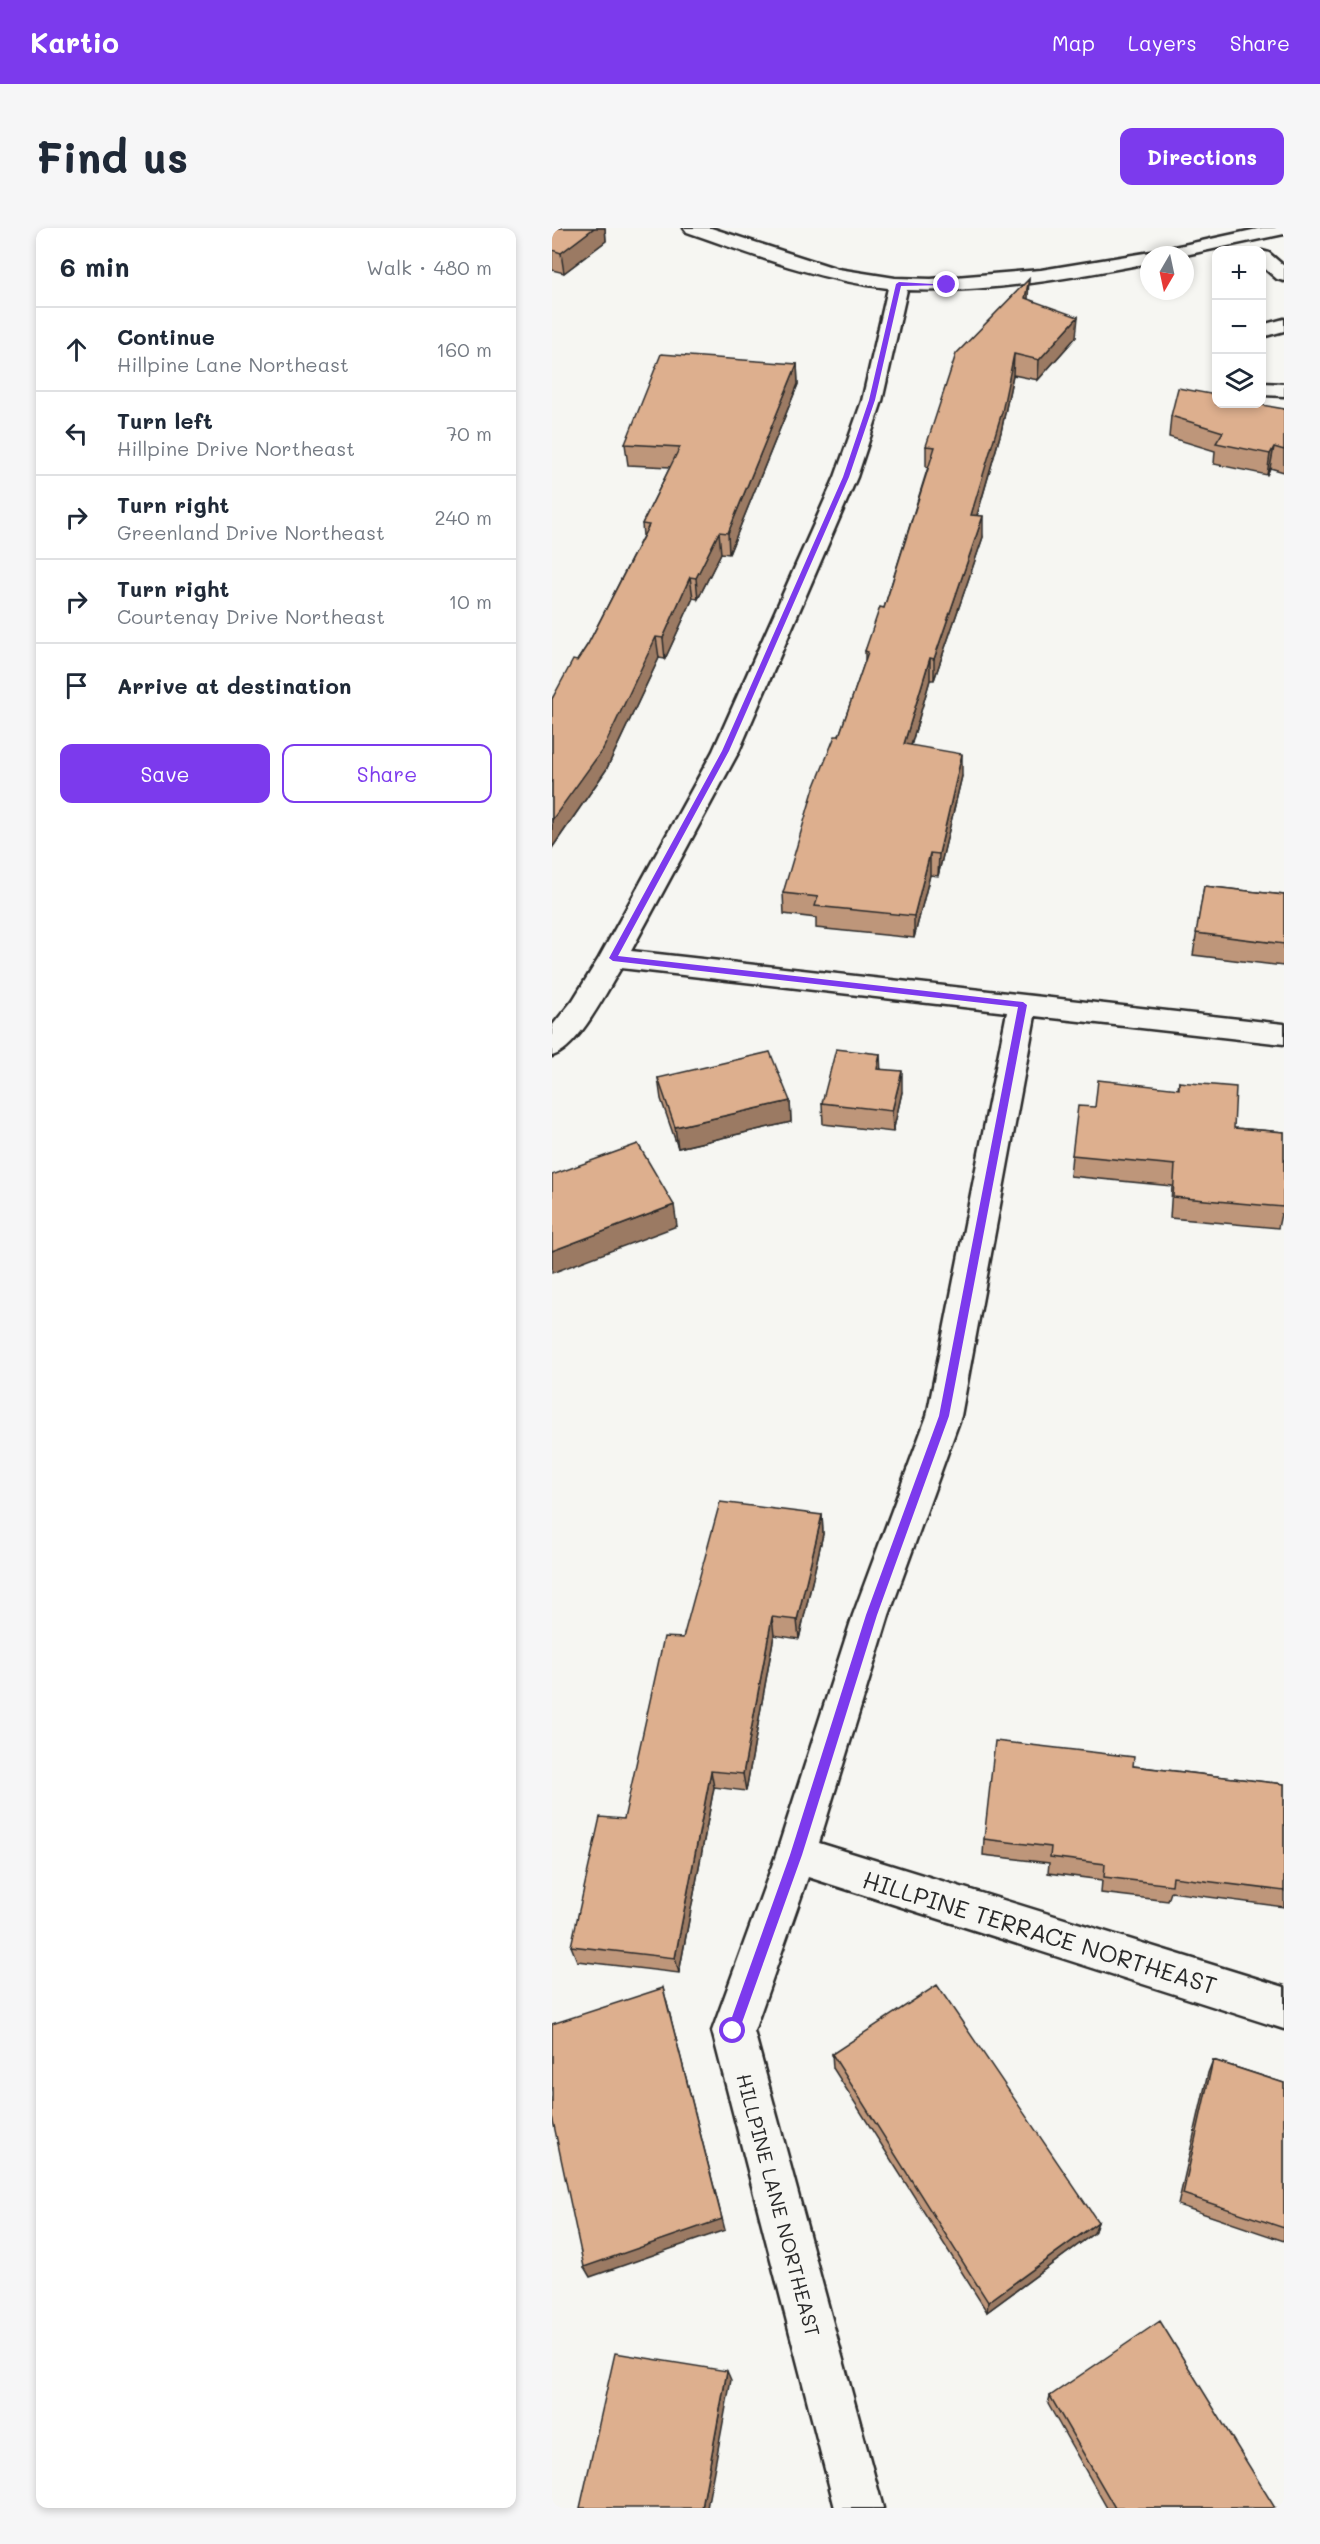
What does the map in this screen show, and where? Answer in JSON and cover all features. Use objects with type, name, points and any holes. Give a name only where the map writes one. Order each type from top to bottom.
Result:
[{"type":"street","points":[[693,228],[822,270],[899,284],[947,285],[994,281],[1140,258]]},
{"type":"street","points":[[1194,251],[1247,245],[1284,229]]},
{"type":"street","points":[[1266,259],[1284,275]]},
{"type":"street","points":[[552,1046],[583,1007],[613,958],[726,751],[846,477],[872,400],[899,284]]},
{"type":"street","points":[[1266,330],[1284,325]]},
{"type":"street","points":[[1266,388],[1284,390]]},
{"type":"street","points":[[613,958],[1284,1034]]},
{"type":"street","name":"HILLPINE LANE NORTHEAST","points":[[860,2508],[733,2031],[796,1855],[871,1615],[944,1416],[1023,1005]]},
{"type":"street","name":"HILLPINE TERRACE NORTHEAST","points":[[796,1855],[1284,2008]]},
{"type":"building","points":[[552,228],[594,228],[561,253],[552,250]]},
{"type":"building","points":[[1029,279],[1025,298],[1078,317],[1039,360],[1014,354],[1002,412],[971,515],[983,516],[934,659],[930,658],[904,744],[962,754],[939,854],[930,853],[914,916],[815,906],[818,897],[783,893],[813,791],[835,736],[839,736],[868,652],[865,651],[880,607],[884,608],[935,447],[926,446],[956,354]]},
{"type":"building","points":[[661,354],[797,364],[728,533],[719,532],[696,578],[690,577],[663,638],[656,637],[603,749],[552,820],[552,699],[573,660],[577,661],[588,644],[649,525],[642,524],[680,447],[625,444]]},
{"type":"building","points":[[1178,388],[1212,394],[1212,408],[1266,408],[1266,406],[1284,409],[1284,450],[1274,447],[1270,454],[1216,443],[1223,432],[1171,416]]},
{"type":"building","points":[[1204,886],[1284,895],[1284,944],[1196,933]]},
{"type":"building","points":[[836,1049],[880,1054],[877,1069],[902,1071],[892,1111],[822,1103]]},
{"type":"building","points":[[770,1052],[790,1101],[675,1127],[658,1078]]},
{"type":"building","points":[[1098,1080],[1179,1089],[1179,1082],[1236,1087],[1234,1128],[1284,1132],[1283,1207],[1173,1197],[1175,1165],[1072,1155],[1078,1106],[1095,1107]]},
{"type":"building","points":[[638,1144],[674,1205],[552,1251],[552,1175]]},
{"type":"building","points":[[720,1502],[822,1515],[797,1620],[772,1617],[743,1774],[711,1771],[675,1958],[571,1946],[600,1817],[624,1819],[664,1637],[683,1638]]},
{"type":"building","points":[[995,1741],[1134,1757],[1133,1766],[1284,1784],[1284,1891],[1173,1877],[1172,1885],[1104,1877],[1105,1864],[1050,1857],[1051,1847],[984,1839]]},
{"type":"building","points":[[937,1985],[1098,2222],[988,2302],[832,2054]]},
{"type":"building","points":[[663,1988],[722,2219],[584,2267],[552,2116],[552,2024]]},
{"type":"building","points":[[1213,2060],[1284,2083],[1284,2228],[1183,2194]]},
{"type":"building","points":[[1160,2321],[1275,2508],[1115,2508],[1050,2396]]},
{"type":"building","points":[[615,2353],[727,2371],[702,2508],[580,2508]]},
{"type":"route","points":[[733,2031],[796,1855],[871,1615],[944,1416],[1023,1005],[613,958],[726,751],[846,477],[872,400],[899,284],[947,285]]}]
